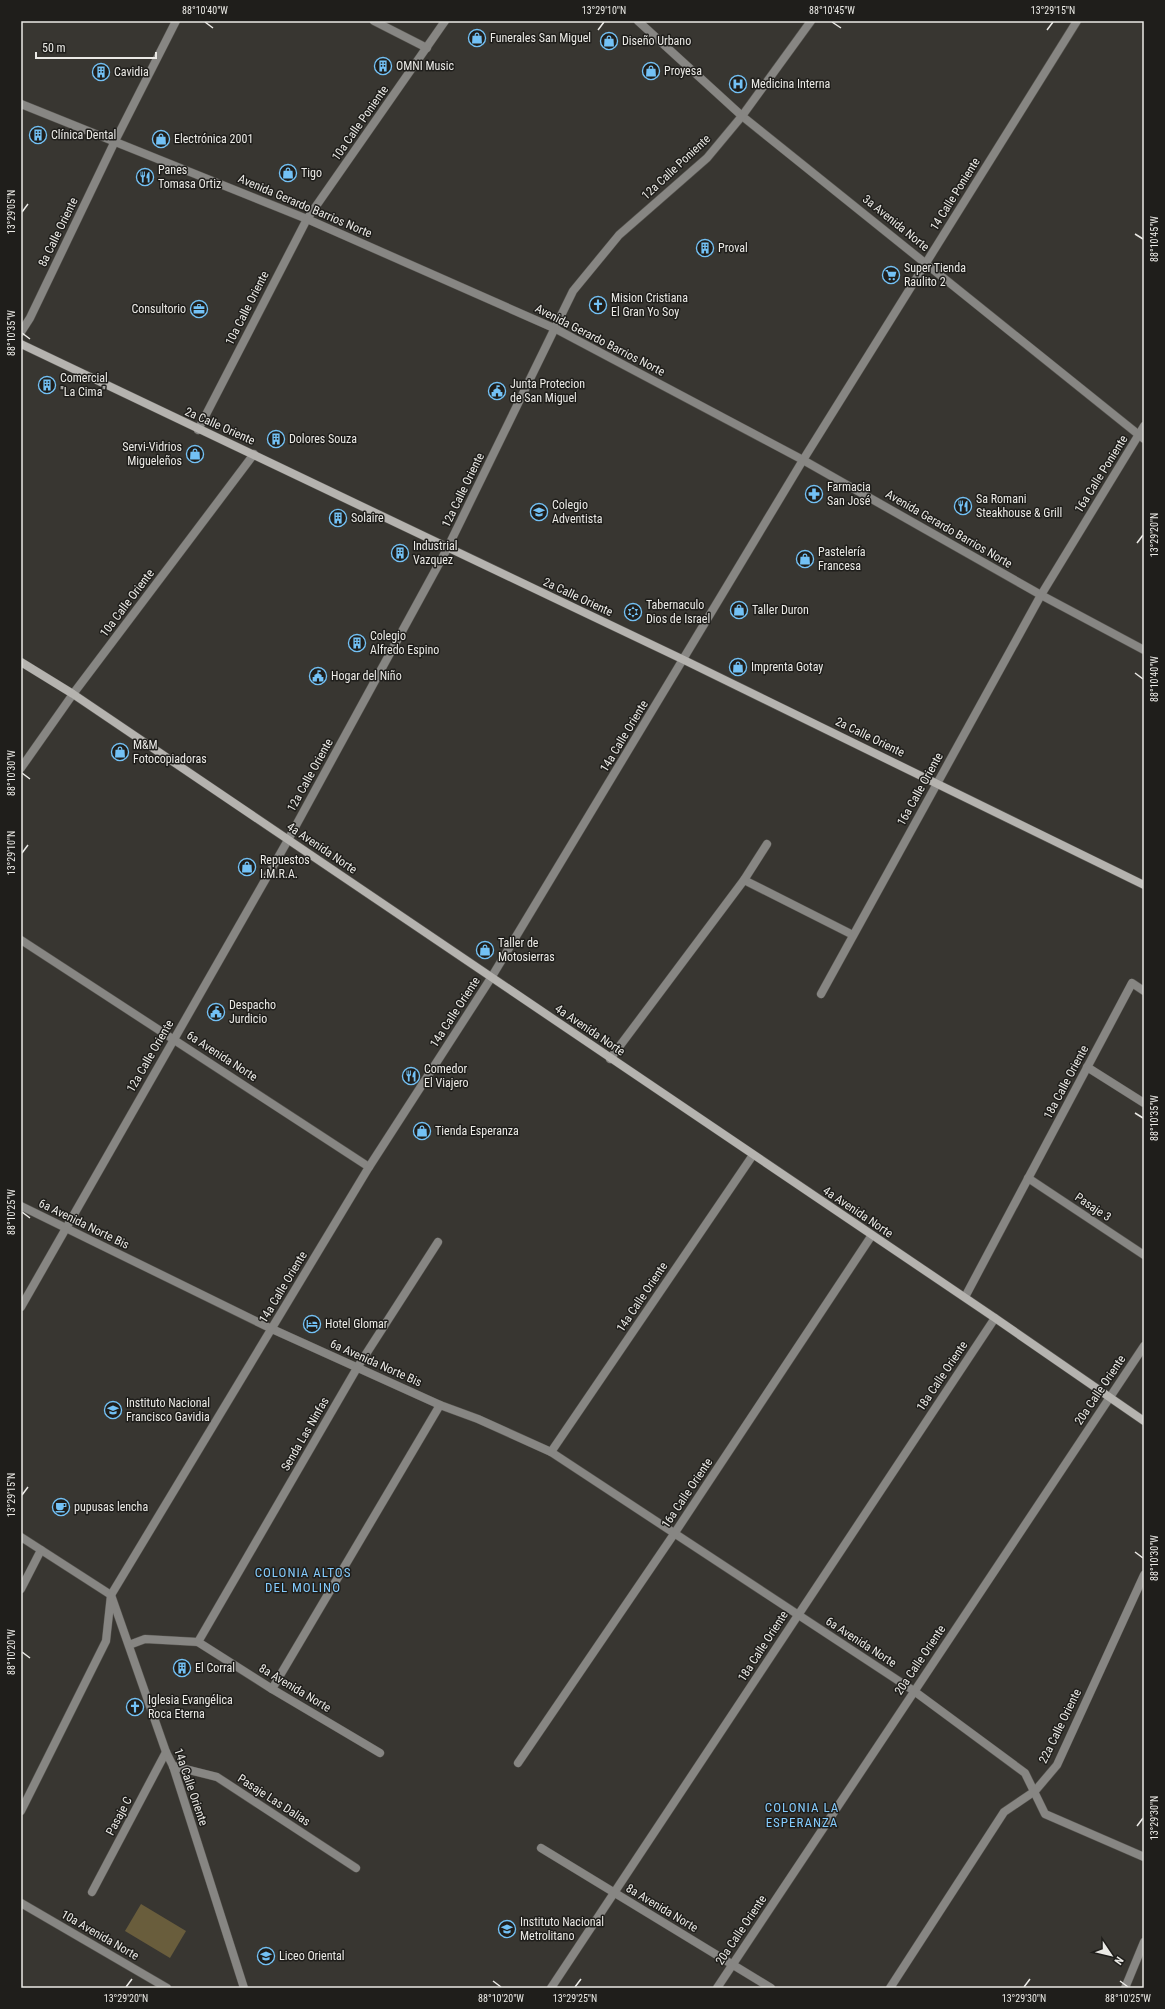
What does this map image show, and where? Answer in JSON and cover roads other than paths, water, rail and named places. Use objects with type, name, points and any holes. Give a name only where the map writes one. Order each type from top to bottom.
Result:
[{"type":"main road","name":"2a Calle Oriente","points":[[21,344],[198,430],[254,454],[447,549],[684,660],[1144,884]]},
{"type":"main road","name":"4a Avenida Norte","points":[[21,662],[73,694],[613,1061],[965,1297],[1144,1421]]},
{"type":"street","name":"8a Calle Oriente","points":[[21,332],[33,311],[115,141],[176,21]]},
{"type":"street","points":[[374,21],[427,48]]},
{"type":"street","name":"10a Calle Poniente","points":[[307,219],[445,21]]},
{"type":"street","name":"3a Avenida Norte","points":[[638,21],[742,116],[926,262],[1141,437]]},
{"type":"street","name":"12a Calle Poniente","points":[[556,329],[574,291],[619,236],[707,158],[742,116],[811,21]]},
{"type":"street","name":"14 Calle Poniente","points":[[803,460],[1077,21]]},
{"type":"street","name":"Avenida Gerardo Barrios Norte","points":[[21,104],[307,219],[556,329],[803,460],[1041,595],[1144,650]]},
{"type":"street","name":"10a Calle Oriente","points":[[198,430],[307,219]]},
{"type":"street","name":"12a Calle Oriente","points":[[21,1307],[288,840],[447,549],[556,329]]},
{"type":"street","name":"16a Calle Poniente","points":[[1041,595],[1141,437],[1144,426]]},
{"type":"street","name":"10a Calle Oriente","points":[[21,768],[73,694],[254,454]]},
{"type":"street","name":"14a Calle Oriente","points":[[21,1811],[106,1641],[111,1595],[369,1167],[491,978],[684,660],[803,460]]},
{"type":"street","name":"16a Calle Oriente","points":[[821,994],[1041,595]]},
{"type":"street","points":[[613,1061],[744,880],[767,844]]},
{"type":"street","points":[[744,880],[853,935]]},
{"type":"street","name":"6a Avenida Norte","points":[[21,940],[369,1167]]},
{"type":"street","name":"18a Calle Oriente","points":[[965,1297],[1132,983],[1144,991]]},
{"type":"street","points":[[1087,1067],[1144,1103]]},
{"type":"street","name":"14a Calle Oriente","points":[[551,1452],[753,1155]]},
{"type":"street","name":"Pasaje 3","points":[[1028,1178],[1144,1255]]},
{"type":"street","name":"6a Avenida Norte Bis","points":[[21,1206],[272,1329],[440,1405],[478,1419],[551,1452]]},
{"type":"street","name":"16a Calle Oriente","points":[[518,1763],[674,1534],[872,1235]]},
{"type":"street","name":"Senda Las Ninfas","points":[[198,1642],[357,1368],[438,1242]]},
{"type":"street","name":"18a Calle Oriente","points":[[551,1988],[995,1318]]},
{"type":"street","name":"20a Calle Oriente","points":[[717,1988],[1144,1346]]},
{"type":"street","points":[[272,1689],[440,1405]]},
{"type":"street","name":"6a Avenida Norte","points":[[551,1452],[914,1691],[1025,1773],[1035,1791],[1038,1804],[1045,1814],[1144,1857]]},
{"type":"street","points":[[21,1538],[111,1595]]},
{"type":"street","points":[[21,1589],[40,1550]]},
{"type":"street","name":"22a Calle Oriente","points":[[890,1988],[1004,1812],[1035,1791],[1057,1765],[1144,1575]]},
{"type":"street","name":"14a Calle Oriente","points":[[111,1595],[166,1752],[174,1766],[244,1988]]},
{"type":"street","points":[[129,1645],[145,1639],[198,1642]]},
{"type":"street","name":"8a Avenida Norte","points":[[198,1642],[272,1689],[380,1753]]},
{"type":"street","name":"Pasaje C","points":[[92,1892],[166,1752]]},
{"type":"street","name":"Pasaje Las Dalias","points":[[174,1766],[216,1777],[356,1868]]},
{"type":"street","name":"8a Avenida Norte","points":[[541,1848],[771,1988]]},
{"type":"street","name":"10a Avenida Norte","points":[[21,1903],[166,1988]]},
{"type":"street","points":[[1125,1988],[1144,1942]]},
{"type":"place","name":"Funerales San Miguel","points":[[477,38]]},
{"type":"place","name":"Diseño Urbano","points":[[609,41]]},
{"type":"place","name":"OMNI Music","points":[[383,66]]},
{"type":"place","name":"Proyesa","points":[[651,71]]},
{"type":"place","name":"Cavidia","points":[[101,72]]},
{"type":"place","name":"Medicina Interna","points":[[738,84]]},
{"type":"place","name":"Clínica Dental","points":[[38,135]]},
{"type":"place","name":"Electrónica 2001","points":[[161,139]]},
{"type":"place","name":"Tigo","points":[[288,173]]},
{"type":"place","name":"Panes Tomasa Ortiz","points":[[145,177]]},
{"type":"place","name":"Proval","points":[[705,248]]},
{"type":"place","name":"Super Tienda Raulito 2","points":[[891,275]]},
{"type":"place","name":"Mision Cristiana El Gran Yo Soy","points":[[598,305]]},
{"type":"place","name":"Consultorio","points":[[199,309]]},
{"type":"place","name":"Comercial \"La Cima\"","points":[[47,385]]},
{"type":"place","name":"Junta Protecion de San Miguel","points":[[497,391]]},
{"type":"place","name":"Dolores Souza","points":[[276,439]]},
{"type":"place","name":"Servi-Vidrios Migueleños","points":[[195,454]]},
{"type":"place","name":"Farmacia San José","points":[[814,494]]},
{"type":"place","name":"Sa Romani Steakhouse & Grill","points":[[963,506]]},
{"type":"place","name":"Colegio Adventista","points":[[539,512]]},
{"type":"place","name":"Solaire","points":[[338,518]]},
{"type":"place","name":"Industrial Vazquez","points":[[400,553]]},
{"type":"place","name":"Pastelería Francesa","points":[[805,559]]},
{"type":"place","name":"Taller Duron","points":[[739,610]]},
{"type":"place","name":"Tabernaculo Dios de Israel","points":[[633,612]]},
{"type":"place","name":"Colegio Alfredo Espino","points":[[357,643]]},
{"type":"place","name":"Imprenta Gotay","points":[[738,667]]},
{"type":"place","name":"Hogar del Niño","points":[[318,676]]},
{"type":"place","name":"M&M Fotocopiadoras","points":[[120,752]]},
{"type":"place","name":"Repuestos I.M.R.A.","points":[[247,867]]},
{"type":"place","name":"Taller de Motosierras","points":[[485,950]]},
{"type":"place","name":"Despacho Jurdicio","points":[[216,1012]]},
{"type":"place","name":"Comedor El Viajero","points":[[411,1076]]},
{"type":"place","name":"Tienda Esperanza","points":[[422,1131]]},
{"type":"place","name":"Hotel Glomar","points":[[312,1324]]},
{"type":"place","name":"Instituto Nacional Francisco Gavidia","points":[[113,1410]]},
{"type":"place","name":"pupusas lencha","points":[[61,1507]]},
{"type":"place","name":"El Corral","points":[[182,1668]]},
{"type":"place","name":"Iglesia Evangélica Roca Eterna","points":[[135,1707]]},
{"type":"place","name":"Instituto Nacional Metrolitano","points":[[507,1929]]},
{"type":"place","name":"Liceo Oriental","points":[[266,1956]]},
{"type":"district","name":"COLONIA ALTOS DEL MOLINO","points":[[303,1580]]},
{"type":"district","name":"COLONIA LA ESPERANZA","points":[[802,1814]]}]
